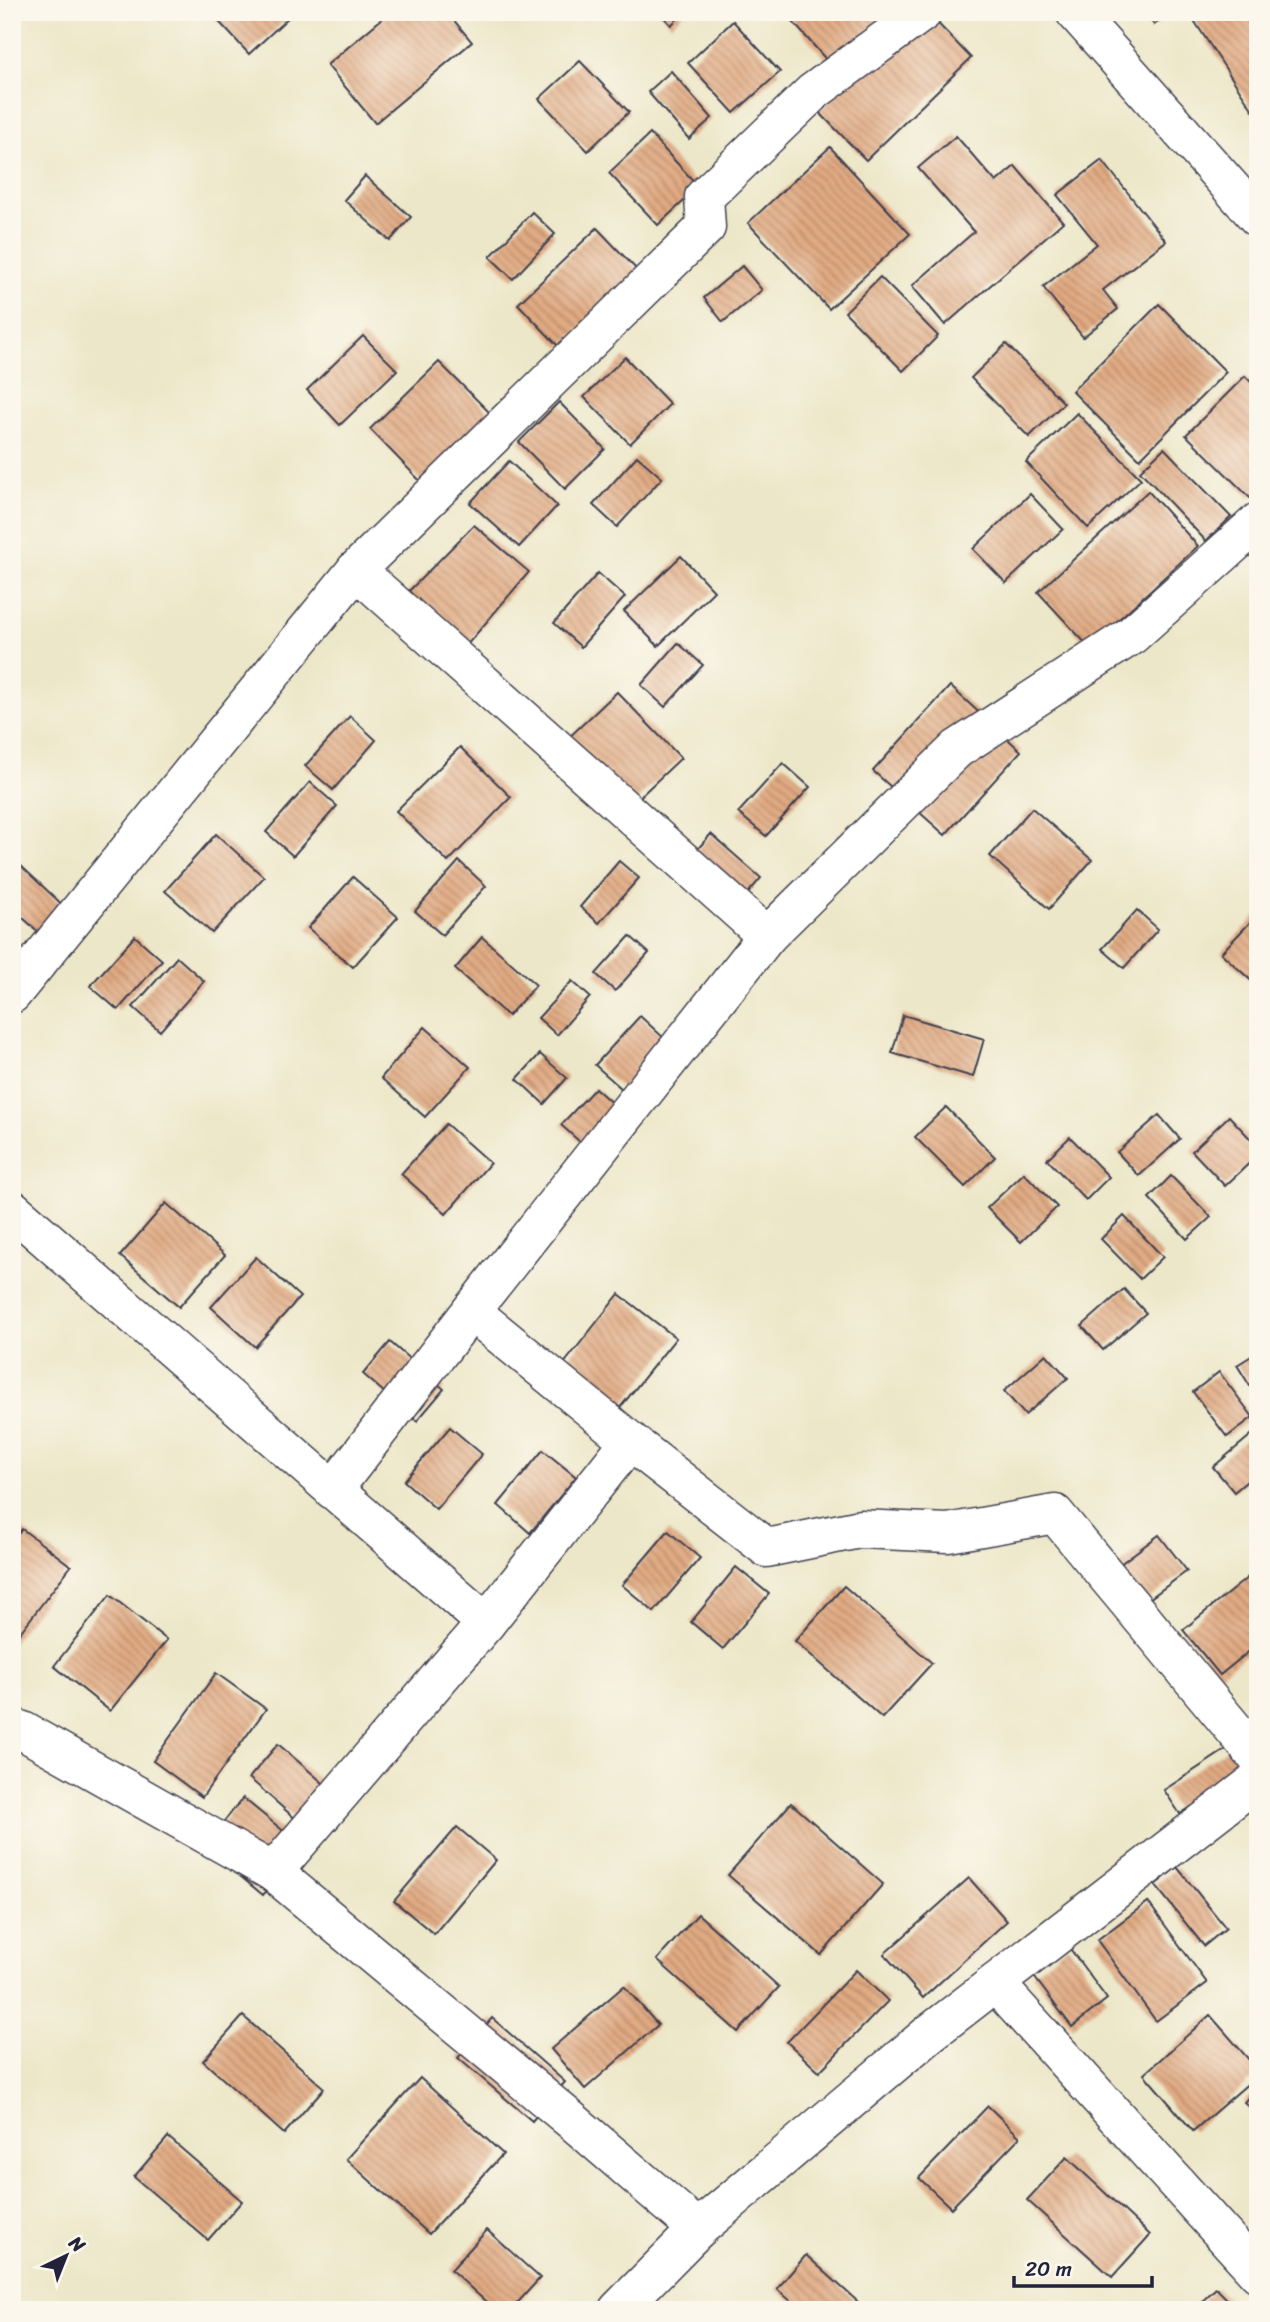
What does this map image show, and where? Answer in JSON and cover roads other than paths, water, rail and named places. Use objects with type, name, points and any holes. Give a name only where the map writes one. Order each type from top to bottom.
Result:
[{"type":"street","points":[[12,994],[356,569],[706,227],[704,197],[813,92],[923,12]]},
{"type":"street","points":[[1075,12],[1258,218]]},
{"type":"street","points":[[333,1490],[766,936],[957,749],[1132,635],[1258,522]]},
{"type":"street","points":[[356,569],[766,936]]},
{"type":"street","points":[[12,1209],[486,1623]]},
{"type":"street","points":[[471,1311],[630,1441],[767,1548],[860,1529],[948,1533],[1055,1514],[1258,1758]]},
{"type":"street","points":[[273,1872],[486,1623],[630,1441]]},
{"type":"street","points":[[12,1727],[273,1872],[698,2229]]},
{"type":"street","points":[[618,2310],[698,2229],[929,2034],[1258,1780]]},
{"type":"street","points":[[995,1983],[1258,2273]]}]
